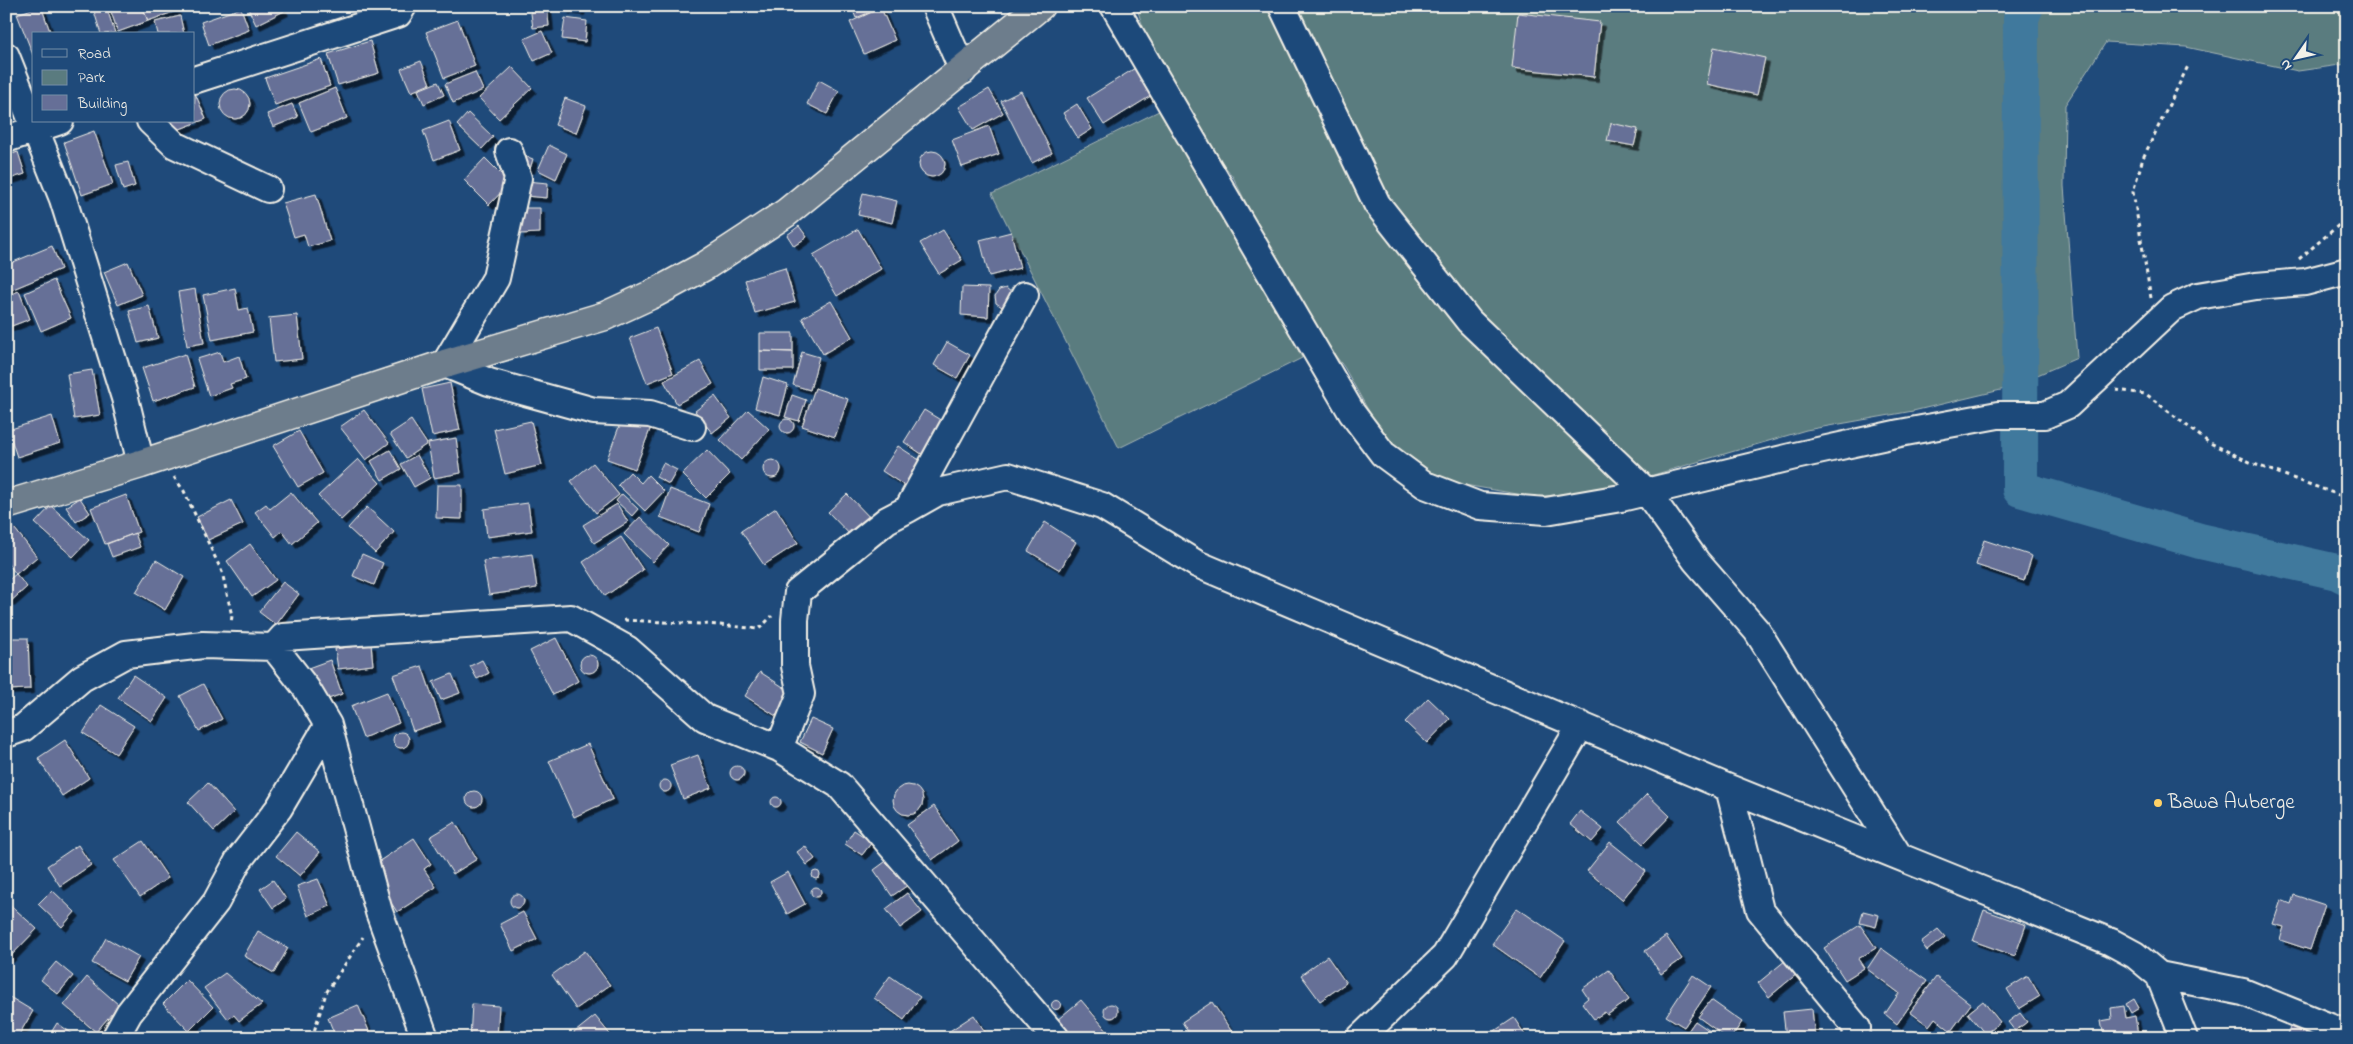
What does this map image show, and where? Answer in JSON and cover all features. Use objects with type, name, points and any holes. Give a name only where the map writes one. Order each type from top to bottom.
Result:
[{"type":"highway","points":[[6,506],[151,461],[445,364],[605,316],[655,293],[704,266],[786,213],[1040,6]]},
{"type":"street","points":[[195,80],[398,14],[403,6]]},
{"type":"street","points":[[935,6],[963,70]]},
{"type":"street","points":[[1114,6],[1352,412],[1383,454],[1425,485],[1480,506],[1546,511],[1647,492],[1804,454],[1998,415],[2045,415],[2068,405],[2172,308],[2198,296],[2256,286],[2305,282],[2347,271]]},
{"type":"street","points":[[1282,6],[1378,204],[1469,321],[1647,492],[1696,561],[1757,631],[1899,856]]},
{"type":"street","points":[[6,56],[32,121]]},
{"type":"street","points":[[32,122],[75,236],[125,398],[151,461]]},
{"type":"street","points":[[6,139],[57,122]]},
{"type":"street","points":[[151,122],[175,144],[268,189]]},
{"type":"street","points":[[509,151],[518,178],[496,278],[445,364],[489,382],[594,411],[650,414],[692,427]]},
{"type":"street","points":[[908,509],[1025,295]]},
{"type":"street","points":[[779,748],[801,694],[795,666],[795,620],[798,592],[880,526],[938,492],[1008,476],[1102,506],[1197,564],[1729,788],[2111,942],[2135,955],[2159,975],[2243,992],[2347,1034]]},
{"type":"street","points":[[6,734],[22,728],[82,678],[126,654],[203,645],[274,647],[283,637],[571,618],[627,649],[705,718],[779,748],[839,785],[1056,1038]]},
{"type":"street","points":[[274,647],[306,688],[328,725],[379,912],[425,1038]]},
{"type":"street","points":[[115,1038],[129,1013],[216,902],[238,861],[279,808],[328,725]]},
{"type":"street","points":[[1360,1038],[1444,956],[1581,725]]},
{"type":"street","points":[[1729,788],[1760,910],[1857,1028],[1856,1038]]},
{"type":"street","points":[[2159,975],[2184,1038]]},
{"type":"path","points":[[2156,323],[2133,192],[2142,158],[2189,64]]},
{"type":"path","points":[[2297,261],[2347,218]]},
{"type":"path","points":[[2091,384],[2146,394],[2168,409],[2208,442],[2254,464],[2347,498]]},
{"type":"path","points":[[151,461],[184,491],[222,572],[232,616],[228,646]]},
{"type":"path","points":[[620,620],[720,624],[759,629],[798,592]]},
{"type":"path","points":[[312,1038],[326,993],[379,912]]},
{"type":"green space","points":[[1136,6],[2347,6],[2347,64],[2298,71],[2186,47],[2106,42],[2065,105],[2064,186],[2077,358],[2005,389],[1913,411],[1806,430],[1602,490],[1535,497],[1453,483],[1417,466],[1385,440],[1344,367],[1309,321],[1286,282],[1233,177],[1206,141],[1153,56]]},
{"type":"green space","points":[[1175,103],[1302,358],[1119,448],[992,194]]},
{"type":"building","points":[[41,6],[50,32],[32,32],[32,52],[17,14]]},
{"type":"building","points":[[106,6],[115,32],[100,32],[93,8]]},
{"type":"building","points":[[109,6],[142,6],[148,21],[118,32]]},
{"type":"building","points":[[142,6],[175,6],[176,11],[148,21]]},
{"type":"building","points":[[247,6],[281,6],[284,11],[256,25]]},
{"type":"building","points":[[530,6],[547,6],[549,26],[533,28]]},
{"type":"building","points":[[565,6],[581,6],[580,11],[564,9]]},
{"type":"building","points":[[851,6],[881,6],[882,7],[856,18]]},
{"type":"building","points":[[241,8],[249,30],[209,45],[201,22]]},
{"type":"building","points":[[881,8],[895,40],[864,54],[850,22]]},
{"type":"building","points":[[1518,13],[1600,22],[1594,77],[1512,68]]},
{"type":"building","points":[[180,16],[184,32],[158,32],[155,22]]},
{"type":"building","points":[[565,18],[587,21],[585,42],[562,39]]},
{"type":"building","points":[[458,20],[475,66],[444,78],[426,32]]},
{"type":"building","points":[[542,31],[552,53],[534,61],[524,39]]},
{"type":"building","points":[[370,41],[379,73],[338,85],[328,54]]},
{"type":"building","points":[[1714,47],[1765,58],[1757,95],[1707,84]]},
{"type":"building","points":[[321,59],[330,86],[275,105],[265,78]]},
{"type":"building","points":[[421,61],[430,84],[411,92],[401,69]]},
{"type":"building","points":[[1140,65],[1157,92],[1104,125],[1087,98]]},
{"type":"building","points":[[512,67],[532,88],[499,119],[479,98]]},
{"type":"building","points":[[475,72],[483,90],[453,103],[445,84]]},
{"type":"building","points":[[819,80],[839,91],[827,114],[807,104]]},
{"type":"building","points":[[438,82],[444,95],[424,104],[418,90]]},
{"type":"building","points":[[335,88],[347,118],[311,132],[299,103]]},
{"type":"building","points":[[235,89],[246,93],[250,104],[246,115],[235,119],[224,115],[220,104],[224,93]]},
{"type":"building","points":[[989,89],[1003,113],[973,130],[959,107]]},
{"type":"building","points":[[1021,91],[1052,153],[1032,163],[1001,101]]},
{"type":"building","points":[[195,93],[206,119],[167,134],[162,122],[195,122]]},
{"type":"building","points":[[565,98],[586,106],[576,133],[555,125]]},
{"type":"building","points":[[292,104],[298,117],[273,127],[267,114]]},
{"type":"building","points":[[1077,104],[1092,129],[1078,138],[1063,113]]},
{"type":"building","points":[[468,113],[493,137],[482,149],[457,125]]},
{"type":"building","points":[[449,121],[460,150],[434,160],[423,131]]},
{"type":"building","points":[[1611,123],[1638,129],[1634,146],[1607,141]]},
{"type":"building","points":[[989,126],[999,154],[962,167],[952,140]]},
{"type":"building","points":[[94,131],[113,184],[82,195],[64,142]]},
{"type":"building","points":[[549,145],[567,154],[556,179],[538,170]]},
{"type":"building","points":[[932,151],[941,155],[945,164],[941,173],[932,177],[923,173],[919,164],[923,155]]},
{"type":"building","points":[[18,152],[25,174],[6,180],[6,156]]},
{"type":"building","points":[[525,156],[533,159],[530,169],[522,166]]},
{"type":"building","points":[[485,158],[510,183],[489,205],[464,180]]},
{"type":"building","points":[[128,162],[135,186],[123,190],[116,165]]},
{"type":"building","points":[[526,181],[548,183],[547,198],[525,196]]},
{"type":"building","points":[[863,193],[897,201],[892,223],[858,215]]},
{"type":"building","points":[[316,194],[330,241],[308,247],[304,234],[294,237],[283,203]]},
{"type":"building","points":[[520,208],[540,208],[540,233],[520,234]]},
{"type":"building","points":[[799,226],[807,237],[794,246],[787,235]]},
{"type":"building","points":[[858,229],[881,269],[837,296],[813,255]]},
{"type":"building","points":[[943,230],[962,260],[939,274],[920,243]]},
{"type":"building","points":[[1011,232],[1020,268],[989,276],[980,240]]},
{"type":"building","points":[[52,246],[61,269],[6,292],[6,265]]},
{"type":"building","points":[[128,262],[142,295],[118,305],[104,272]]},
{"type":"building","points":[[785,268],[795,302],[755,313],[745,280]]},
{"type":"building","points":[[54,280],[71,318],[41,331],[25,293]]},
{"type":"building","points":[[962,287],[989,288],[988,317],[961,315]]},
{"type":"building","points":[[235,288],[239,310],[248,308],[253,332],[212,340],[203,295]]},
{"type":"building","points":[[1006,288],[1012,293],[1006,307],[1002,307],[996,303],[995,296],[999,290]]},
{"type":"building","points":[[195,289],[204,343],[187,346],[178,292]]},
{"type":"building","points":[[19,291],[30,319],[9,327],[6,320],[6,296]]},
{"type":"building","points":[[831,301],[852,337],[823,354],[802,318]]},
{"type":"building","points":[[149,306],[158,338],[138,343],[129,311]]},
{"type":"building","points":[[297,315],[302,359],[274,362],[269,318]]},
{"type":"building","points":[[656,328],[673,373],[647,383],[630,338]]},
{"type":"building","points":[[760,333],[793,333],[793,352],[760,351]]},
{"type":"building","points":[[947,342],[970,355],[957,378],[934,365]]},
{"type":"building","points":[[760,351],[793,352],[793,370],[760,370]]},
{"type":"building","points":[[220,352],[223,362],[239,356],[246,379],[230,384],[232,388],[209,396],[197,359]]},
{"type":"building","points":[[802,352],[819,357],[810,390],[793,385]]},
{"type":"building","points":[[185,354],[195,387],[153,401],[142,368]]},
{"type":"building","points":[[700,361],[713,384],[677,404],[664,381]]},
{"type":"building","points":[[92,370],[100,415],[74,419],[67,374]]},
{"type":"building","points":[[763,377],[788,385],[780,415],[755,408]]},
{"type":"building","points":[[450,383],[460,430],[432,436],[422,389]]},
{"type":"building","points":[[815,388],[848,399],[835,437],[802,426]]},
{"type":"building","points":[[792,395],[806,400],[799,421],[785,417]]},
{"type":"building","points":[[715,396],[731,418],[712,433],[695,411]]},
{"type":"building","points":[[364,410],[389,443],[366,460],[340,427]]},
{"type":"building","points":[[748,410],[769,429],[741,460],[720,440]]},
{"type":"building","points":[[924,410],[947,424],[926,457],[904,442]]},
{"type":"building","points":[[52,416],[60,443],[17,457],[8,430]]},
{"type":"building","points":[[623,416],[651,427],[635,469],[607,459]]},
{"type":"building","points":[[784,419],[790,419],[794,426],[790,433],[784,433],[780,429],[780,423]]},
{"type":"building","points":[[411,420],[427,444],[406,458],[390,434]]},
{"type":"building","points":[[531,421],[542,465],[505,474],[494,429]]},
{"type":"building","points":[[299,431],[323,473],[298,487],[273,446]]},
{"type":"building","points":[[456,438],[461,473],[434,478],[428,443]]},
{"type":"building","points":[[898,446],[924,463],[908,488],[882,471]]},
{"type":"building","points":[[390,450],[401,469],[382,480],[371,461]]},
{"type":"building","points":[[707,450],[730,474],[706,498],[682,474]]},
{"type":"building","points":[[417,455],[430,478],[414,487],[401,464]]},
{"type":"building","points":[[358,459],[380,483],[341,520],[318,496]]},
{"type":"building","points":[[772,460],[778,463],[781,469],[778,475],[772,478],[766,475],[763,469],[766,463]]},
{"type":"building","points":[[593,463],[619,495],[596,513],[571,481]]},
{"type":"building","points":[[663,463],[677,470],[669,484],[656,477]]},
{"type":"building","points":[[630,472],[641,483],[648,475],[664,491],[645,511],[618,485]]},
{"type":"building","points":[[437,485],[462,485],[462,519],[436,518]]},
{"type":"building","points":[[670,489],[709,504],[699,532],[660,517]]},
{"type":"building","points":[[291,492],[317,523],[292,544],[282,531],[275,537],[255,512],[266,504],[270,509]]},
{"type":"building","points":[[622,494],[638,509],[632,516],[616,501]]},
{"type":"building","points":[[847,494],[875,523],[856,541],[828,512]]},
{"type":"building","points":[[126,495],[139,532],[105,544],[91,508]]},
{"type":"building","points":[[80,498],[90,513],[76,522],[66,507]]},
{"type":"building","points":[[231,500],[243,524],[208,540],[197,517]]},
{"type":"building","points":[[528,503],[532,531],[487,537],[484,509]]},
{"type":"building","points":[[617,504],[628,522],[594,543],[583,525]]},
{"type":"building","points":[[51,506],[89,540],[73,557],[35,523]]},
{"type":"building","points":[[367,507],[394,532],[375,553],[348,528]]},
{"type":"building","points":[[776,508],[798,543],[764,565],[741,531]]},
{"type":"building","points":[[640,517],[669,545],[653,562],[624,534]]},
{"type":"building","points":[[1045,522],[1076,542],[1060,570],[1028,551]]},
{"type":"building","points":[[11,524],[37,557],[16,574],[6,561],[6,528]]},
{"type":"building","points":[[135,533],[140,547],[112,557],[107,544]]},
{"type":"building","points":[[621,537],[643,570],[605,596],[583,562]]},
{"type":"building","points":[[1984,540],[2032,556],[2024,581],[1976,565]]},
{"type":"building","points":[[250,544],[276,580],[252,597],[227,561]]},
{"type":"building","points":[[362,554],[383,563],[374,585],[353,576]]},
{"type":"building","points":[[532,554],[537,588],[489,595],[483,561]]},
{"type":"building","points":[[156,560],[184,577],[165,610],[136,592]]},
{"type":"building","points":[[16,574],[27,587],[10,602],[6,597],[6,582]]},
{"type":"building","points":[[283,582],[299,594],[276,625],[259,612]]},
{"type":"building","points":[[6,638],[28,638],[30,689],[6,690]]},
{"type":"building","points":[[556,638],[578,681],[553,695],[530,651]]},
{"type":"building","points":[[371,644],[373,665],[338,669],[335,649]]},
{"type":"building","points":[[585,655],[593,655],[598,660],[596,671],[585,673],[580,668],[580,660]]},
{"type":"building","points":[[330,660],[342,694],[320,702],[308,668]]},
{"type":"building","points":[[482,660],[489,673],[477,679],[470,666]]},
{"type":"building","points":[[422,666],[441,722],[413,731],[393,675]]},
{"type":"building","points":[[760,672],[791,692],[776,716],[745,696]]},
{"type":"building","points":[[452,674],[460,693],[441,700],[433,682]]},
{"type":"building","points":[[133,675],[167,698],[152,721],[118,698]]},
{"type":"building","points":[[203,684],[222,719],[199,731],[180,696]]},
{"type":"building","points":[[387,692],[399,723],[363,738],[351,706]]},
{"type":"building","points":[[1428,698],[1450,719],[1427,743],[1405,722]]},
{"type":"building","points":[[101,705],[134,726],[116,754],[83,733]]},
{"type":"building","points":[[811,719],[833,729],[822,753],[800,742]]},
{"type":"building","points":[[398,732],[404,732],[409,737],[407,746],[398,748],[393,743],[393,737]]},
{"type":"building","points":[[65,740],[89,778],[62,796],[38,758]]},
{"type":"building","points":[[588,744],[613,799],[574,817],[549,761]]},
{"type":"building","points":[[698,755],[711,788],[683,799],[670,765]]},
{"type":"building","points":[[734,766],[740,766],[744,773],[740,780],[734,780],[730,776],[730,770]]},
{"type":"building","points":[[663,780],[667,780],[671,786],[667,792],[663,792],[659,788],[659,784]]},
{"type":"building","points":[[208,783],[234,812],[214,831],[188,802]]},
{"type":"building","points":[[908,785],[919,789],[923,800],[919,811],[908,815],[897,811],[893,800],[897,789]]},
{"type":"building","points":[[474,791],[482,799],[474,807],[466,799]]},
{"type":"building","points":[[1647,794],[1670,816],[1643,844],[1620,822]]},
{"type":"building","points":[[774,797],[778,797],[781,802],[780,806],[774,807],[771,804],[771,800]]},
{"type":"building","points":[[934,806],[958,841],[932,860],[907,825]]},
{"type":"building","points":[[1580,811],[1603,829],[1592,842],[1570,824]]},
{"type":"building","points":[[455,822],[477,859],[453,874],[430,837]]},
{"type":"building","points":[[854,830],[872,842],[862,855],[845,844]]},
{"type":"building","points":[[296,832],[320,852],[300,876],[276,856]]},
{"type":"building","points":[[414,838],[431,864],[424,869],[436,887],[397,912],[369,868]]},
{"type":"building","points":[[143,841],[168,878],[140,897],[114,860]]},
{"type":"building","points":[[1610,842],[1646,871],[1622,900],[1587,871]]},
{"type":"building","points":[[78,845],[91,865],[60,886],[47,866]]},
{"type":"building","points":[[805,846],[815,859],[807,865],[797,852]]},
{"type":"building","points":[[889,859],[908,885],[892,896],[874,870]]},
{"type":"building","points":[[816,871],[820,875],[816,879],[812,875]]},
{"type":"building","points":[[788,872],[805,904],[787,914],[770,882]]},
{"type":"building","points":[[318,879],[330,906],[308,916],[297,886]]},
{"type":"building","points":[[273,880],[286,899],[273,908],[260,889]]},
{"type":"building","points":[[814,887],[818,887],[821,892],[818,897],[814,897],[811,894],[811,890]]},
{"type":"building","points":[[52,890],[75,912],[62,927],[38,904]]},
{"type":"building","points":[[907,893],[922,912],[900,928],[886,909]]},
{"type":"building","points":[[517,894],[522,896],[524,901],[522,906],[517,908],[512,906],[510,901],[512,896]]},
{"type":"building","points":[[2294,895],[2325,905],[2310,950],[2280,940],[2284,927],[2273,924],[2281,900],[2291,904]]},
{"type":"building","points":[[6,901],[37,929],[8,959],[6,957]]},
{"type":"building","points":[[1517,908],[1565,941],[1540,978],[1492,944]]},
{"type":"building","points":[[1984,910],[2026,925],[2015,956],[1973,941]]},
{"type":"building","points":[[1863,911],[1879,915],[1876,927],[1860,923]]},
{"type":"building","points":[[523,912],[537,939],[513,951],[500,924]]},
{"type":"building","points":[[1860,925],[1876,948],[1858,959],[1864,968],[1845,980],[1824,948]]},
{"type":"building","points":[[1938,929],[1945,937],[1927,951],[1921,942]]},
{"type":"building","points":[[258,931],[288,948],[274,973],[244,956]]},
{"type":"building","points":[[1666,936],[1682,959],[1661,974],[1645,951]]},
{"type":"building","points":[[106,938],[139,957],[125,981],[92,963]]},
{"type":"building","points":[[1881,948],[1927,981],[1897,1024],[1885,1014],[1899,993],[1867,969]]},
{"type":"building","points":[[585,951],[610,985],[576,1009],[552,975]]},
{"type":"building","points":[[1327,956],[1346,983],[1320,1001],[1301,975]]},
{"type":"building","points":[[1786,960],[1798,973],[1769,997],[1758,983]]},
{"type":"building","points":[[56,962],[73,976],[58,994],[41,980]]},
{"type":"building","points":[[1609,970],[1629,1000],[1607,1015],[1605,1012],[1594,1019],[1582,1003],[1588,998],[1582,989]]},
{"type":"building","points":[[225,973],[262,1004],[239,1021],[234,1015],[228,1019],[204,988]]},
{"type":"building","points":[[1693,975],[1711,987],[1684,1027],[1666,1016]]},
{"type":"building","points":[[890,976],[920,997],[904,1020],[874,998]]},
{"type":"building","points":[[2028,976],[2040,996],[2019,1009],[2007,989]]},
{"type":"building","points":[[87,977],[119,1005],[96,1032],[64,1005]]},
{"type":"building","points":[[1936,977],[1971,1004],[1951,1031],[1935,1018],[1929,1026],[1910,1012]]},
{"type":"building","points":[[187,980],[213,1007],[189,1031],[163,1004]]},
{"type":"building","points":[[8,996],[33,1011],[17,1038],[6,1034],[6,999]]},
{"type":"building","points":[[2134,999],[2139,1008],[2131,1013],[2126,1004]]},
{"type":"building","points":[[1056,1000],[1061,1005],[1056,1010],[1051,1005]]},
{"type":"building","points":[[1081,1000],[1108,1032],[1100,1038],[1072,1038],[1057,1020]]},
{"type":"building","points":[[1711,1000],[1742,1022],[1731,1038],[1727,1038],[1698,1017]]},
{"type":"building","points":[[1983,1001],[2000,1022],[1985,1034],[1968,1013]]},
{"type":"building","points":[[1212,1002],[1236,1038],[1192,1038],[1182,1022]]},
{"type":"building","points":[[472,1004],[499,1006],[497,1038],[470,1038]]},
{"type":"building","points":[[1111,1004],[1116,1006],[1118,1011],[1116,1016],[1111,1018],[1106,1016],[1104,1011],[1106,1006]]},
{"type":"building","points":[[358,1005],[372,1038],[336,1038],[328,1018]]},
{"type":"building","points":[[2124,1006],[2126,1018],[2135,1016],[2138,1035],[2130,1038],[2104,1038],[2101,1021],[2112,1019],[2111,1008]]},
{"type":"building","points":[[1812,1009],[1815,1038],[1786,1038],[1783,1012]]},
{"type":"building","points":[[2020,1013],[2027,1022],[2015,1031],[2008,1022]]},
{"type":"building","points":[[974,1015],[989,1038],[939,1038]]},
{"type":"building","points":[[595,1016],[613,1038],[571,1038],[570,1036]]},
{"type":"building","points":[[1514,1018],[1527,1038],[1498,1038],[1493,1032]]},
{"type":"building","points":[[1695,1021],[1719,1037],[1699,1038],[1688,1031]]},
{"type":"building","points":[[57,1023],[77,1037],[52,1038],[49,1036]]},
{"type":"building","points":[[2290,1027],[2315,1038],[2285,1038]]},
{"type":"building","points":[[1138,1030],[1145,1038],[1129,1038]]},
{"type":"waterway","points":[[2026,6],[2021,18],[2020,489],[2200,541],[2337,572],[2347,577]]},
{"type":"place","name":"Bawa Auberge","points":[[2158,803]]}]
